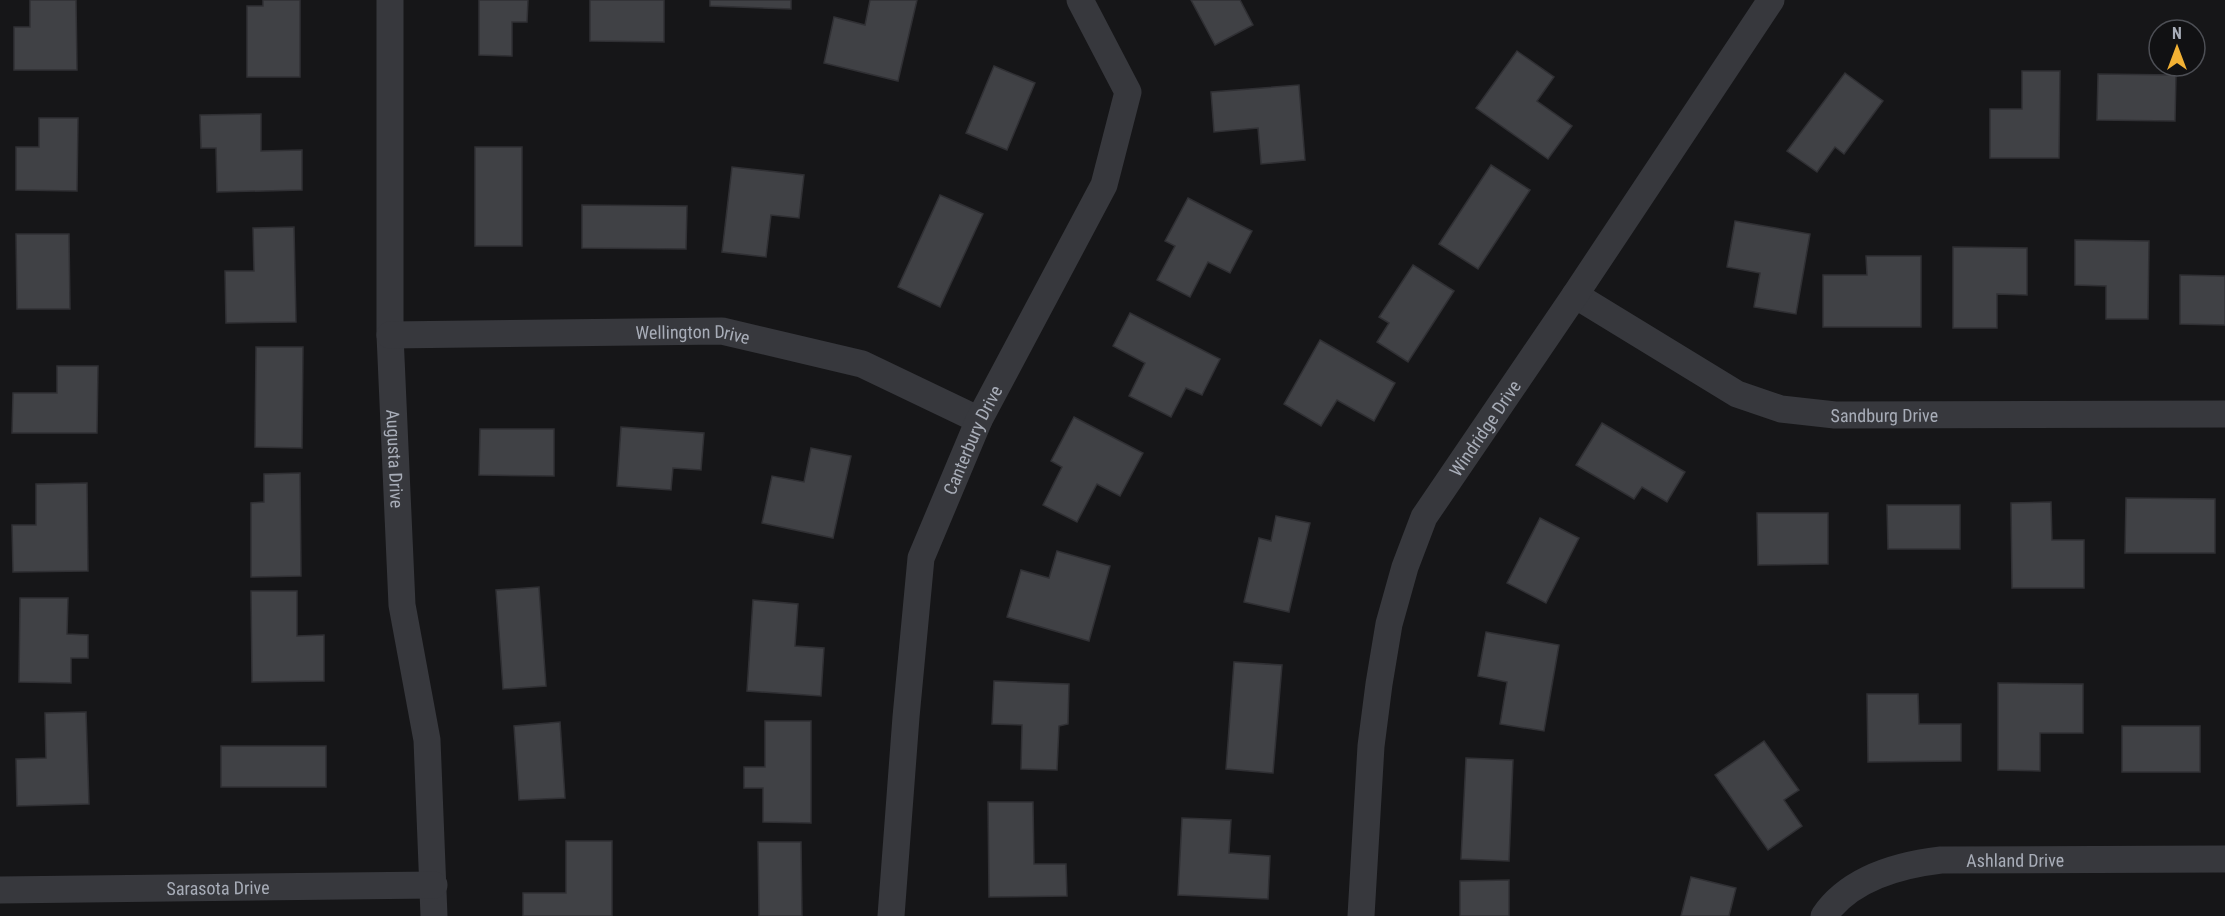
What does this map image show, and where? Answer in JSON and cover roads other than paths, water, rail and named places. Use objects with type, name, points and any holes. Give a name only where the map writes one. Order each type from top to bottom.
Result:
[{"type":"street","name":"Augusta Drive","points":[[390,0],[390,335],[402,605],[427,740],[434,916]]},
{"type":"street","name":"Canterbury Drive","points":[[891,916],[921,558],[979,420],[1104,185],[1128,93],[1080,0]]},
{"type":"street","name":"Windridge Drive","points":[[1361,916],[1371,746],[1379,684],[1389,624],[1424,517],[1771,0]]},
{"type":"street","name":"Sandburg Drive","points":[[1575,295],[1737,394],[1781,409],[1835,415],[2225,414]]},
{"type":"street","name":"Wellington Drive","points":[[390,335],[722,331],[862,364],[979,420]]},
{"type":"street","name":"Ashland Drive","points":[[1824,916],[1850,890],[1878,874],[1909,864],[1941,860],[2225,859]]},
{"type":"street","name":"Sarasota Drive","points":[[0,890],[434,885]]}]
